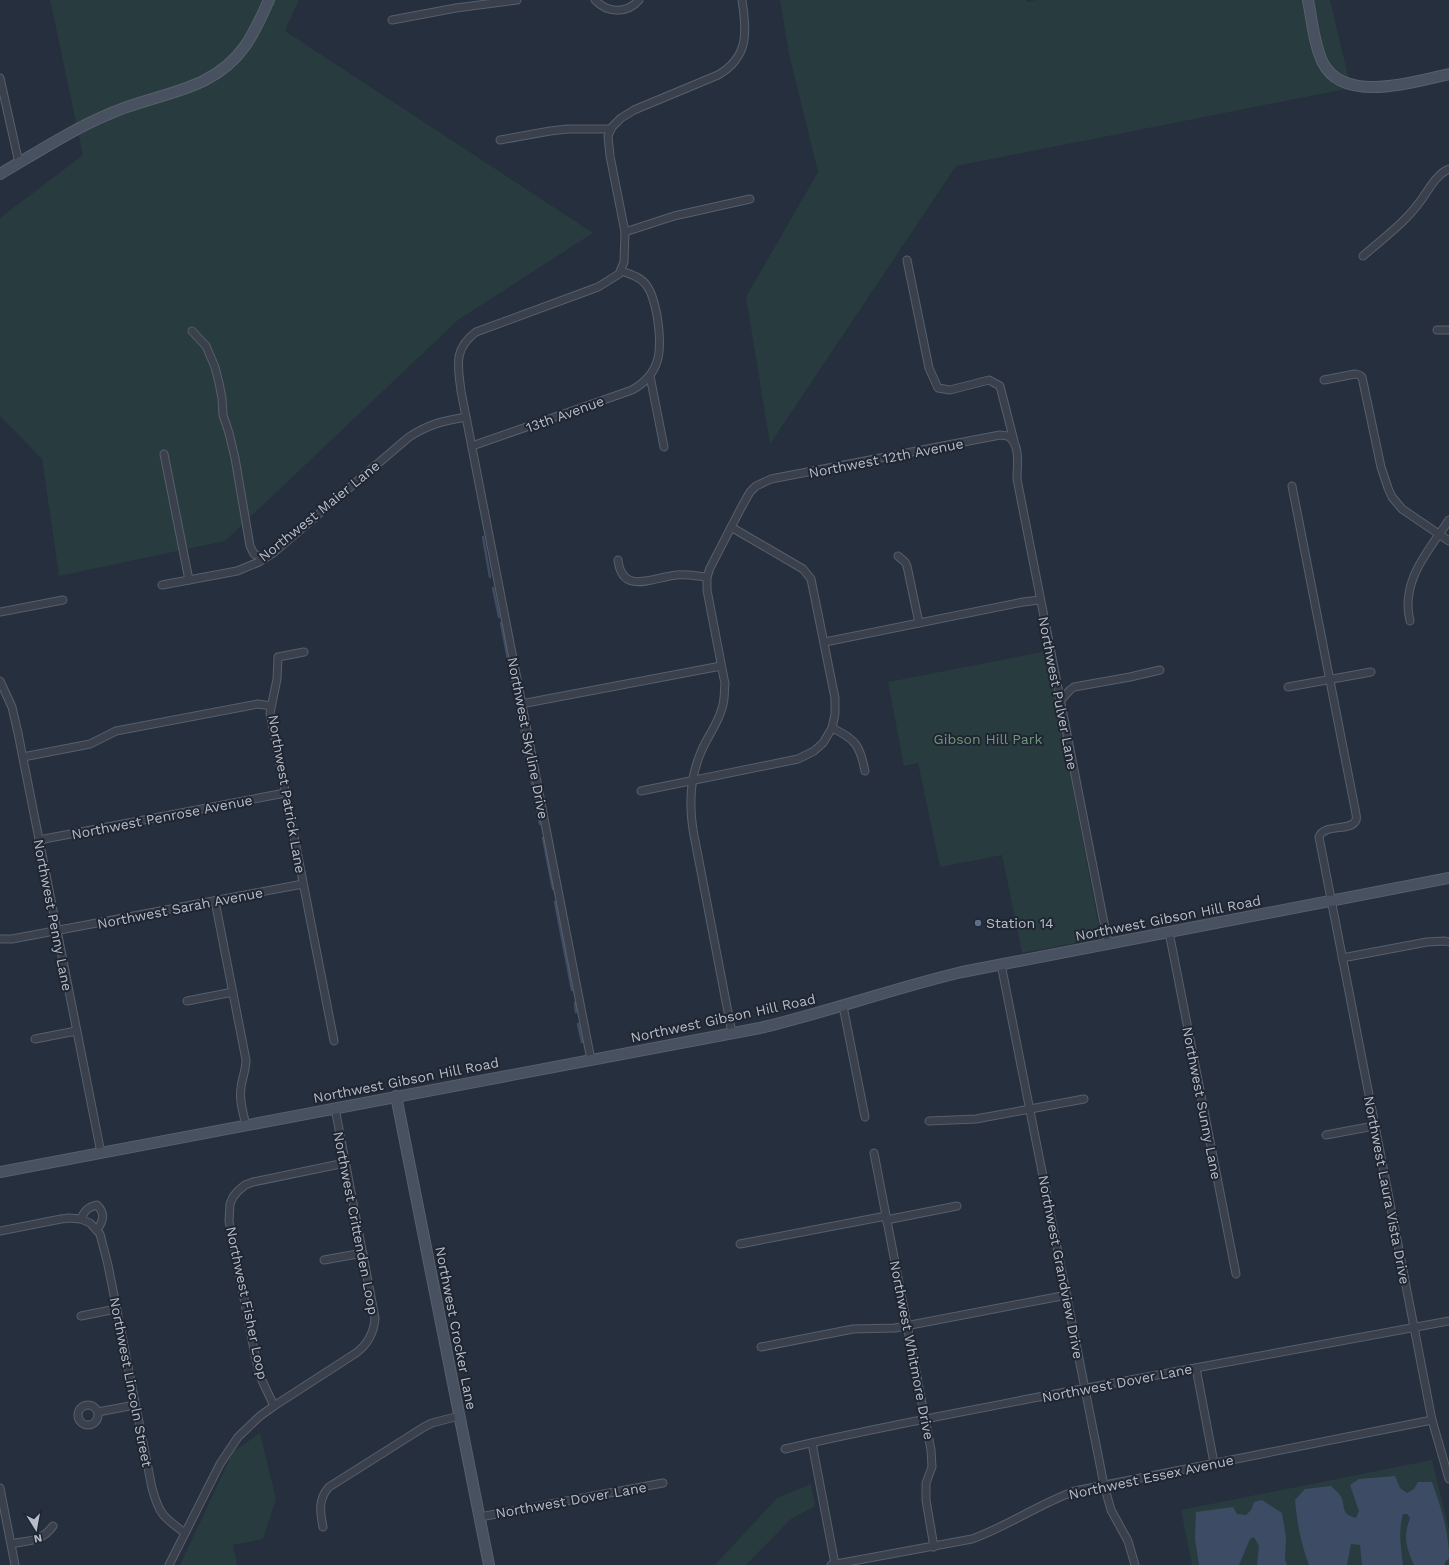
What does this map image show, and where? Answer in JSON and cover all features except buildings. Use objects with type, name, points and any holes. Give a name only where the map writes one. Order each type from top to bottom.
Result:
[{"type":"main road","points":[[0,174],[19,162],[110,113],[196,85],[218,73],[229,64],[246,45],[269,0]]},
{"type":"main road","points":[[1308,0],[1322,62],[1332,76],[1340,81],[1370,87],[1408,83],[1449,74]]},
{"type":"main road","name":"Northwest Gibson Hill Road","points":[[0,1172],[732,1033],[796,1019],[931,979],[1001,964],[1449,878]]},
{"type":"main road","name":"Northwest Crocker Lane","points":[[396,1096],[489,1565]]},
{"type":"street","points":[[392,20],[456,8],[518,0]]},
{"type":"street","points":[[595,0],[600,5],[612,10],[628,9],[638,0]]},
{"type":"street","points":[[664,447],[651,374],[659,356],[661,340],[653,300],[647,286],[642,280],[621,271],[624,262],[625,232],[610,156],[608,136],[611,129],[621,118],[634,110],[718,76],[728,70],[736,61],[744,44],[745,32],[742,0]]},
{"type":"street","points":[[0,78],[19,162]]},
{"type":"street","points":[[500,140],[568,129],[611,129]]},
{"type":"street","points":[[1363,256],[1415,210],[1443,171],[1449,169]]},
{"type":"street","points":[[625,232],[674,216],[750,200]]},
{"type":"street","name":"Northwest Pulver Lane","points":[[907,260],[929,368],[938,388],[950,390],[989,380],[1000,386],[1017,456],[1017,478],[1108,944]]},
{"type":"street","name":"Northwest Skyline Drive","points":[[591,1060],[461,391],[458,364],[461,347],[467,338],[476,332],[493,324],[598,287],[616,277],[621,271]]},
{"type":"street","points":[[1437,330],[1449,330]]},
{"type":"street","points":[[192,331],[206,346],[215,367],[222,398],[223,415],[235,458],[250,546],[254,554],[264,558]]},
{"type":"street","name":"13th Avenue","points":[[472,446],[632,390],[641,385],[651,374]]},
{"type":"street","points":[[1324,380],[1355,374],[1362,377],[1381,467],[1392,497],[1402,509],[1449,541]]},
{"type":"street","name":"Northwest Maier Lane","points":[[162,585],[237,571],[264,558],[326,508],[409,437],[431,425],[456,418],[466,417]]},
{"type":"street","name":"Northwest 12th Avenue","points":[[707,578],[715,558],[750,492],[756,486],[771,479],[1000,435],[1008,436],[1014,443]]},
{"type":"street","points":[[164,454],[189,580]]},
{"type":"street","points":[[1292,486],[1329,680]]},
{"type":"street","points":[[1410,621],[1408,608],[1410,584],[1419,564],[1449,520]]},
{"type":"street","points":[[641,791],[798,759],[814,751],[823,743],[832,728],[835,714],[835,698],[814,586],[811,579],[807,572],[779,554],[731,527]]},
{"type":"street","points":[[898,556],[907,566],[919,623]]},
{"type":"street","points":[[618,560],[621,574],[630,581],[643,581],[676,575],[689,575],[707,578],[707,590],[725,684],[723,707],[719,718],[700,753],[690,799],[693,830],[732,1033]]},
{"type":"street","points":[[0,612],[63,600]]},
{"type":"street","points":[[825,642],[1023,602],[1040,600]]},
{"type":"street","name":"Northwest Patrick Lane","points":[[304,652],[278,657],[277,679],[271,706],[271,723],[334,1041]]},
{"type":"street","points":[[521,704],[721,666]]},
{"type":"street","points":[[1060,701],[1074,687],[1160,670]]},
{"type":"street","points":[[1288,688],[1371,672]]},
{"type":"street","name":"Northwest Laura Vista Drive","points":[[1329,680],[1356,814],[1356,821],[1353,824],[1326,830],[1320,834],[1319,837],[1413,1328],[1432,1420],[1449,1479]]},
{"type":"street","name":"Northwest Penny Lane","points":[[0,681],[12,707],[23,757],[56,931],[101,1152]]},
{"type":"street","points":[[23,757],[90,744],[116,731],[258,704],[271,706]]},
{"type":"street","points":[[832,728],[846,734],[856,744],[862,756],[865,771]]},
{"type":"street","name":"Northwest Penrose Avenue","points":[[39,840],[285,793]]},
{"type":"street","name":"Northwest Sarah Avenue","points":[[0,939],[12,939],[215,902],[303,884]]},
{"type":"street","points":[[215,902],[246,1060],[246,1069],[241,1087],[241,1098],[246,1125]]},
{"type":"street","name":"Northwest Sunny Lane","points":[[1169,932],[1236,1274]]},
{"type":"street","points":[[1342,958],[1427,942],[1445,940],[1449,942]]},
{"type":"street","name":"Northwest Grandview Drive","points":[[1001,964],[1104,1485],[1111,1510],[1128,1542],[1135,1565]]},
{"type":"street","points":[[187,1001],[232,992]]},
{"type":"street","points":[[843,1006],[866,1118]]},
{"type":"street","points":[[35,1039],[76,1031]]},
{"type":"street","points":[[929,1121],[976,1119],[1084,1099]]},
{"type":"street","name":"Northwest Crittenden Loop","points":[[169,1565],[220,1464],[245,1429],[274,1406],[356,1353],[370,1339],[374,1328],[375,1318],[335,1108]]},
{"type":"street","points":[[1326,1135],[1374,1126]]},
{"type":"street","name":"Northwest Whitmore Drive","points":[[874,1153],[931,1450],[932,1467],[926,1483],[926,1500],[934,1547]]},
{"type":"street","name":"Northwest Fisher Loop","points":[[274,1406],[260,1376],[255,1355],[229,1221],[232,1198],[238,1190],[253,1182],[345,1163]]},
{"type":"street","points":[[0,1231],[65,1218],[81,1219],[84,1212],[91,1206],[98,1205],[102,1210],[103,1221],[97,1230]]},
{"type":"street","points":[[740,1244],[957,1206]]},
{"type":"street","name":"Northwest Lincoln Street","points":[[81,1219],[90,1223],[102,1238],[152,1488],[157,1505],[165,1518],[184,1533]]},
{"type":"street","points":[[324,1260],[363,1253]]},
{"type":"street","points":[[761,1347],[853,1329],[883,1329],[908,1326],[1067,1295]]},
{"type":"street","points":[[81,1316],[116,1309]]},
{"type":"street","name":"Northwest Dover Lane","points":[[785,1449],[925,1419],[1449,1321]]},
{"type":"street","points":[[1196,1368],[1214,1463]]},
{"type":"street","points":[[98,1412],[136,1405]]},
{"type":"street","points":[[323,1527],[320,1513],[321,1500],[323,1495],[330,1487],[424,1427],[432,1423],[460,1416]]},
{"type":"street","name":"Northwest Essex Avenue","points":[[833,1565],[972,1539],[990,1532],[1060,1496],[1075,1491],[1432,1420]]},
{"type":"street","points":[[812,1443],[833,1565]]},
{"type":"street","name":"Northwest Dover Lane","points":[[480,1517],[663,1483]]},
{"type":"street","points":[[0,1488],[15,1565]]},
{"type":"street","points":[[11,1544],[45,1536],[53,1526]]},
{"type":"green space","points":[[50,0],[299,0],[285,31],[593,233],[458,320],[225,541],[59,576],[42,459],[0,416],[0,218],[83,155]]},
{"type":"green space","points":[[780,0],[1026,0],[1027,2],[1036,0],[1330,0],[1351,88],[956,166],[770,444],[746,297],[818,172],[789,54]]},
{"type":"green space","name":"Gibson Hill Park","points":[[1047,651],[1101,938],[1022,953],[1002,855],[940,867],[918,763],[904,766],[888,682]]},
{"type":"green space","points":[[260,1433],[276,1499],[263,1539],[233,1545],[237,1565],[180,1565],[233,1452]]},
{"type":"green space","points":[[1432,1460],[1449,1529],[1449,1565],[1192,1565],[1181,1510]]},
{"type":"green space","points":[[811,1484],[815,1506],[791,1519],[746,1565],[715,1565],[777,1498]]},
{"type":"water","points":[[1395,1476],[1400,1488],[1407,1493],[1414,1489],[1418,1482],[1432,1482],[1448,1539],[1449,1558],[1445,1562],[1445,1565],[1414,1565],[1406,1542],[1410,1518],[1407,1514],[1403,1514],[1400,1533],[1403,1565],[1362,1565],[1360,1545],[1351,1544],[1347,1565],[1309,1565],[1300,1533],[1295,1500],[1305,1489],[1331,1486],[1342,1498],[1346,1513],[1356,1518],[1359,1511],[1350,1485],[1359,1479]]},
{"type":"water","points":[[1262,1500],[1282,1513],[1286,1537],[1285,1560],[1287,1565],[1257,1565],[1259,1546],[1254,1537],[1250,1539],[1239,1565],[1199,1565],[1195,1539],[1196,1512],[1233,1507],[1237,1514],[1246,1515],[1251,1510],[1254,1502]]},
{"type":"waterway","points":[[483,537],[490,577]]},
{"type":"waterway","points":[[493,588],[499,617]]},
{"type":"waterway","points":[[501,623],[513,685]]},
{"type":"waterway","points":[[517,710],[522,733]]},
{"type":"waterway","points":[[524,746],[528,766]]},
{"type":"waterway","points":[[531,778],[540,824]]},
{"type":"waterway","points":[[543,838],[553,889]]},
{"type":"waterway","points":[[555,902],[572,990]]},
{"type":"waterway","points":[[575,1003],[576,1012]]},
{"type":"waterway","points":[[578,1024],[582,1042]]},
{"type":"place","name":"Station 14","points":[[978,923]]}]
